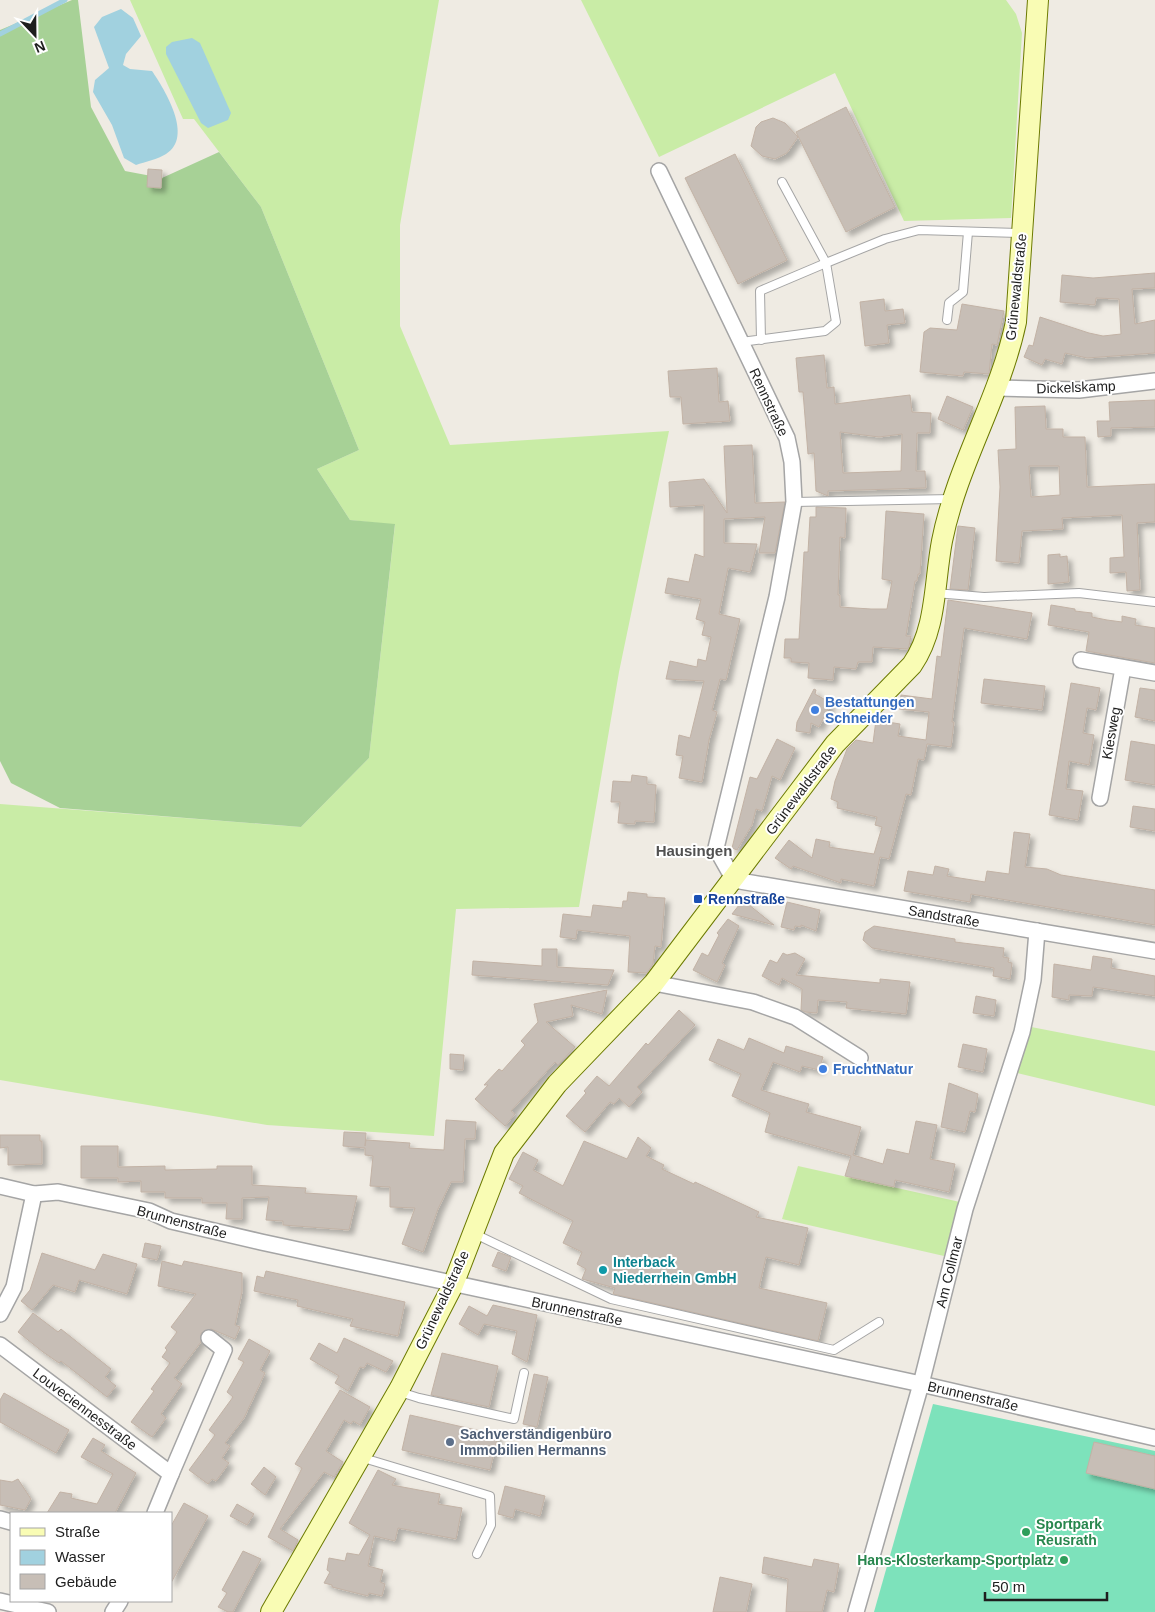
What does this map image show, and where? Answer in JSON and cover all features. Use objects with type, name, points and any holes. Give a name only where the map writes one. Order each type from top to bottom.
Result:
[{"type":"street","name":"Grünewaldstraße","points":[[270,1612],[398,1391],[453,1285],[504,1153],[557,1084],[654,983],[734,880],[835,744],[916,659],[926,640],[952,499],[996,388],[1016,322],[1038,0]]},
{"type":"street","name":"Rennstraße","points":[[659,171],[787,438],[792,462],[794,502],[777,597],[716,848],[734,880]]},
{"type":"street","name":"Dickelskamp","points":[[996,388],[1079,390],[1155,381]]},
{"type":"street","points":[[1081,660],[1155,673]]},
{"type":"street","name":"Kiesweg","points":[[1100,798],[1123,668]]},
{"type":"street","name":"Sandstraße","points":[[734,880],[1155,951]]},
{"type":"street","name":"Am Collmar","points":[[856,1612],[921,1384],[966,1209],[1022,1032],[1033,980],[1037,931]]},
{"type":"street","points":[[654,983],[762,1005],[795,1017],[860,1058]]},
{"type":"street","name":"Brunnenstraße","points":[[0,1186],[34,1194],[58,1192],[149,1211],[171,1221],[453,1285],[921,1384],[1155,1438]]},
{"type":"street","points":[[0,1314],[34,1194]]},
{"type":"street","points":[[155,1512],[224,1350],[209,1338]]},
{"type":"street","name":"Louveciennesstraße","points":[[0,1345],[171,1474]]},
{"type":"street","points":[[0,1601],[48,1612]]},
{"type":"lane","points":[[741,342],[825,331],[836,322],[826,263],[782,182]]},
{"type":"lane","points":[[761,340],[760,291],[826,263],[885,239],[919,230],[1022,233]]},
{"type":"lane","points":[[948,320],[949,302],[963,292],[968,232]]},
{"type":"lane","points":[[794,502],[952,499]]},
{"type":"lane","points":[[934,593],[984,597],[1079,593],[1155,602]]},
{"type":"lane","points":[[473,1234],[611,1299],[834,1350],[878,1322]]},
{"type":"lane","points":[[398,1391],[420,1398],[514,1418],[524,1373]]},
{"type":"lane","points":[[360,1458],[490,1496],[491,1525],[477,1554]]},
{"type":"green space","points":[[72,0],[78,0],[91,107],[125,171],[162,178],[219,152],[261,207],[359,450],[317,469],[350,520],[395,524],[369,758],[301,827],[60,808],[11,783],[0,761],[0,30]]},
{"type":"green space","points":[[130,0],[439,0],[400,225],[400,326],[450,445],[669,431],[619,672],[579,907],[456,909],[434,1136],[267,1125],[0,1080],[0,804],[301,827],[369,758],[395,525],[350,520],[317,469],[359,450],[261,207],[194,119],[183,119]]},
{"type":"green space","points":[[581,0],[1006,0],[1016,14],[1022,33],[1011,218],[904,221],[835,73],[659,157]]},
{"type":"green space","points":[[1026,1026],[1155,1051],[1155,1106],[1013,1072]]},
{"type":"green space","points":[[798,1166],[960,1202],[944,1256],[782,1219]]},
{"type":"green space","name":"Sportpark Reusrath","points":[[933,1404],[1155,1451],[1155,1612],[874,1612]]},
{"type":"water","points":[[121,9],[133,18],[141,36],[126,54],[123,65],[130,69],[152,71],[170,101],[177,125],[177,137],[174,146],[166,154],[136,165],[124,158],[112,125],[93,92],[95,80],[109,68],[94,27],[102,17]]},
{"type":"water","points":[[192,38],[200,43],[231,113],[228,120],[208,128],[201,123],[166,54],[166,47],[172,42]]},
{"type":"building","points":[[846,107],[895,207],[846,232],[796,132]]},
{"type":"building","points":[[773,118],[785,123],[798,137],[787,153],[775,159],[762,156],[751,146],[756,127],[761,122]]},
{"type":"building","points":[[735,154],[787,260],[738,284],[685,178]]},
{"type":"building","points":[[148,169],[162,170],[161,188],[147,187]]},
{"type":"building","points":[[1155,273],[1155,288],[1132,289],[1135,324],[1155,320],[1155,353],[1087,358],[1065,353],[1062,364],[1045,359],[1042,365],[1024,357],[1029,345],[1033,346],[1040,317],[1103,336],[1121,334],[1119,299],[1096,298],[1095,305],[1060,302],[1062,275],[1093,278]]},
{"type":"building","points":[[884,299],[885,311],[903,309],[905,323],[887,325],[889,343],[865,346],[860,302]]},
{"type":"building","points":[[962,304],[1004,311],[997,345],[992,344],[989,374],[964,372],[963,376],[920,372],[924,332],[930,328],[957,330]]},
{"type":"building","points":[[824,355],[827,388],[834,387],[835,404],[910,395],[912,412],[931,413],[930,433],[917,433],[916,471],[925,471],[926,488],[828,491],[828,496],[816,491],[814,453],[808,454],[803,392],[799,392],[796,358]],"holes":[[[840,432],[879,437],[902,434],[901,471],[843,473]]]},
{"type":"building","points":[[717,368],[719,402],[728,401],[730,421],[683,424],[681,397],[670,397],[668,371]]},
{"type":"building","points":[[947,396],[973,407],[963,430],[938,419]]},
{"type":"building","points":[[1155,400],[1155,427],[1111,428],[1111,436],[1098,437],[1097,421],[1110,421],[1109,402]]},
{"type":"building","points":[[1045,406],[1046,429],[1063,429],[1063,437],[1085,437],[1087,487],[1155,484],[1155,522],[1137,523],[1140,590],[1127,591],[1126,572],[1110,573],[1110,558],[1124,557],[1122,515],[1062,518],[1063,529],[1022,531],[1019,563],[996,561],[1000,487],[998,450],[1016,449],[1015,407]],"holes":[[[1029,466],[1059,466],[1060,495],[1031,497]]]},
{"type":"building","points":[[752,445],[755,503],[785,502],[775,553],[759,553],[765,517],[724,519],[724,543],[757,544],[750,572],[728,568],[719,614],[740,619],[726,680],[720,679],[712,710],[717,712],[709,740],[702,782],[679,778],[683,756],[676,755],[679,735],[690,738],[704,681],[666,679],[670,661],[697,667],[698,659],[706,661],[711,637],[702,635],[705,622],[696,619],[701,599],[665,593],[668,578],[689,582],[695,554],[704,557],[704,505],[670,507],[669,482],[704,479],[727,513],[724,446]]},
{"type":"building","points":[[816,507],[846,508],[845,538],[840,537],[838,595],[840,595],[840,607],[887,609],[892,581],[882,579],[886,511],[924,514],[920,574],[918,574],[917,581],[915,581],[906,636],[911,636],[908,649],[873,647],[872,662],[858,662],[856,669],[834,667],[833,680],[808,678],[809,663],[791,662],[791,658],[784,658],[785,639],[799,639],[804,552],[808,552],[810,517],[816,517]]},
{"type":"building","points":[[958,526],[975,528],[968,590],[950,589]]},
{"type":"building","points":[[1060,554],[1060,557],[1067,556],[1069,582],[1048,584],[1048,555]]},
{"type":"building","points":[[948,600],[1032,613],[1027,639],[964,628],[952,722],[954,722],[951,747],[927,744],[924,760],[918,759],[911,795],[906,794],[889,859],[880,857],[874,886],[841,879],[841,883],[793,866],[791,869],[775,858],[789,840],[812,858],[816,839],[830,842],[829,847],[874,854],[882,827],[875,825],[877,817],[837,808],[838,802],[831,799],[835,781],[847,749],[856,740],[873,743],[876,720],[900,724],[898,736],[926,740],[929,712],[899,709],[901,695],[932,699],[937,656],[941,657]]},
{"type":"building","points":[[1051,605],[1092,613],[1092,617],[1107,620],[1122,622],[1122,616],[1136,619],[1135,625],[1155,628],[1155,663],[1086,651],[1089,632],[1048,625]]},
{"type":"building","points":[[984,679],[1045,686],[1042,710],[981,703]]},
{"type":"building","points":[[1071,683],[1100,688],[1096,710],[1087,708],[1083,733],[1094,735],[1089,765],[1069,761],[1066,789],[1083,791],[1078,820],[1049,815]]},
{"type":"building","points":[[1140,688],[1155,690],[1155,721],[1135,717]]},
{"type":"building","name":"Bestattungen Schneider","points":[[814,689],[816,690],[815,694],[831,703],[819,727],[811,723],[810,733],[796,731],[797,722]]},
{"type":"building","points":[[777,739],[795,748],[780,780],[772,776],[762,811],[756,809],[752,825],[737,850],[732,848],[750,777],[757,779]]},
{"type":"building","points":[[1131,741],[1155,745],[1155,785],[1125,780]]},
{"type":"building","points":[[632,775],[647,777],[647,784],[656,785],[654,822],[635,821],[635,824],[618,823],[620,802],[611,802],[613,781],[631,782]]},
{"type":"building","points":[[1133,806],[1155,809],[1155,831],[1130,827]]},
{"type":"building","points":[[1014,832],[1030,834],[1025,867],[1047,869],[1061,875],[1155,890],[1155,925],[971,894],[970,902],[904,891],[908,871],[933,875],[935,866],[949,869],[947,876],[985,882],[987,871],[1009,874]]},
{"type":"building","points":[[628,892],[647,894],[647,897],[665,898],[661,947],[655,946],[653,964],[647,973],[628,972],[630,936],[577,930],[576,939],[560,937],[563,914],[591,917],[593,905],[622,908],[623,901],[627,901]]},
{"type":"building","points":[[743,900],[774,925],[732,914]]},
{"type":"building","points":[[787,902],[820,910],[816,931],[801,925],[801,927],[795,926],[794,930],[781,927]]},
{"type":"building","points":[[728,919],[739,926],[722,963],[725,965],[717,982],[693,970],[702,953],[708,956],[719,935],[717,933]]},
{"type":"building","points":[[874,926],[955,939],[955,942],[1004,948],[1003,957],[1009,958],[1008,962],[1012,963],[1010,979],[993,976],[994,968],[872,948],[863,940],[865,932]]},
{"type":"building","points":[[542,949],[557,949],[557,967],[614,970],[608,985],[472,975],[473,961],[542,966]]},
{"type":"building","points":[[783,953],[787,955],[795,953],[805,959],[796,975],[880,983],[880,979],[910,982],[906,1014],[846,1008],[847,1002],[818,1000],[817,1013],[805,1012],[801,1010],[802,989],[782,978],[779,985],[762,976],[770,960],[777,963]]},
{"type":"building","points":[[1093,956],[1112,959],[1111,968],[1155,976],[1155,996],[1093,987],[1092,996],[1069,995],[1069,1000],[1052,997],[1054,964],[1091,970]]},
{"type":"building","points":[[607,990],[602,1014],[571,1005],[573,1016],[546,1022],[575,1047],[558,1065],[555,1062],[511,1111],[515,1114],[505,1126],[475,1099],[488,1085],[484,1085],[499,1069],[502,1071],[525,1045],[521,1041],[538,1022],[534,1004]]},
{"type":"building","points":[[976,996],[996,1000],[994,1016],[973,1013]]},
{"type":"building","points":[[679,1010],[695,1025],[637,1087],[642,1092],[629,1107],[619,1098],[614,1104],[610,1102],[585,1132],[566,1116],[586,1093],[584,1091],[597,1076],[609,1086],[646,1043],[648,1045]]},
{"type":"building","points":[[749,1038],[784,1053],[786,1046],[823,1057],[819,1070],[802,1066],[800,1072],[773,1062],[761,1090],[809,1104],[806,1112],[861,1127],[853,1155],[883,1164],[887,1149],[909,1154],[916,1121],[937,1125],[930,1159],[955,1164],[949,1192],[895,1180],[894,1187],[845,1176],[851,1156],[765,1132],[770,1113],[732,1096],[741,1074],[709,1060],[718,1039],[744,1050]]},
{"type":"building","points":[[963,1044],[987,1049],[983,1072],[958,1067]]},
{"type":"building","points":[[450,1054],[464,1055],[463,1070],[450,1069]]},
{"type":"building","points":[[949,1083],[978,1094],[975,1112],[970,1111],[965,1132],[941,1127]]},
{"type":"building","points":[[446,1120],[476,1122],[475,1139],[465,1139],[463,1182],[451,1182],[438,1209],[423,1252],[402,1244],[415,1208],[390,1207],[390,1187],[370,1186],[373,1156],[365,1155],[365,1148],[343,1146],[344,1132],[366,1133],[365,1146],[366,1140],[410,1143],[409,1148],[444,1150]]},
{"type":"building","points":[[0,1135],[40,1135],[40,1141],[42,1141],[42,1164],[8,1165],[8,1147],[0,1148]]},
{"type":"building","points":[[638,1137],[651,1148],[646,1156],[664,1165],[662,1169],[759,1212],[756,1217],[808,1228],[799,1265],[766,1257],[759,1288],[827,1303],[818,1341],[613,1294],[615,1288],[582,1279],[586,1269],[577,1264],[582,1252],[563,1243],[573,1221],[519,1193],[523,1186],[509,1179],[523,1152],[538,1160],[533,1170],[563,1186],[584,1141],[627,1159]]},
{"type":"building","points":[[81,1146],[118,1146],[118,1167],[165,1166],[165,1170],[217,1169],[217,1166],[252,1166],[252,1185],[306,1188],[305,1193],[357,1196],[349,1230],[283,1225],[283,1221],[266,1220],[269,1197],[242,1198],[242,1219],[226,1219],[227,1203],[202,1203],[202,1198],[165,1198],[165,1192],[141,1192],[141,1181],[118,1182],[118,1178],[81,1178]]},
{"type":"building","points":[[145,1243],[161,1246],[157,1260],[142,1257]]},
{"type":"building","points":[[498,1252],[511,1257],[506,1271],[492,1266]]},
{"type":"building","points":[[42,1253],[95,1270],[103,1254],[137,1264],[127,1294],[79,1280],[75,1292],[53,1285],[32,1310],[21,1301],[30,1290]]},
{"type":"building","points":[[162,1261],[182,1266],[184,1261],[242,1273],[242,1292],[235,1325],[240,1327],[235,1339],[211,1329],[201,1333],[201,1342],[174,1378],[182,1384],[161,1414],[166,1418],[152,1437],[131,1422],[154,1391],[151,1389],[170,1363],[162,1357],[167,1350],[165,1348],[177,1332],[171,1327],[196,1294],[158,1286]]},
{"type":"building","points":[[266,1271],[405,1302],[398,1336],[350,1326],[353,1319],[297,1306],[298,1300],[254,1291],[257,1276],[264,1278]]},
{"type":"building","points":[[493,1305],[537,1315],[527,1362],[512,1354],[517,1331],[484,1324],[478,1335],[459,1324],[469,1306],[487,1316]]},
{"type":"building","points":[[33,1313],[58,1332],[61,1329],[111,1369],[105,1377],[116,1386],[107,1397],[61,1361],[59,1363],[18,1332]]},
{"type":"building","points":[[344,1338],[393,1361],[386,1372],[367,1363],[364,1368],[360,1367],[348,1391],[335,1383],[339,1376],[310,1359],[319,1343],[337,1353]]},
{"type":"building","points":[[249,1339],[270,1351],[260,1370],[265,1373],[244,1418],[225,1443],[230,1446],[222,1458],[229,1463],[216,1481],[212,1479],[208,1484],[189,1470],[215,1435],[209,1430],[233,1397],[227,1392],[244,1362],[238,1359]]},
{"type":"building","points":[[442,1353],[498,1366],[489,1407],[431,1395]]},
{"type":"building","points":[[534,1374],[548,1377],[537,1427],[523,1424]]},
{"type":"building","points":[[340,1390],[370,1407],[360,1425],[353,1421],[351,1424],[344,1420],[326,1451],[343,1462],[334,1477],[324,1472],[280,1529],[298,1540],[293,1551],[268,1537],[302,1468],[295,1464]]},
{"type":"building","points":[[4,1393],[69,1430],[56,1453],[0,1422],[0,1400]]},
{"type":"building","name":"Sachverständigenbüro Immobilien Hermanns","points":[[410,1415],[498,1435],[490,1470],[402,1450]]},
{"type":"building","points":[[93,1438],[105,1445],[101,1451],[136,1473],[116,1512],[48,1512],[60,1492],[72,1494],[71,1498],[97,1504],[113,1474],[81,1457]]},
{"type":"building","points":[[1094,1442],[1155,1456],[1155,1489],[1086,1473]]},
{"type":"building","points":[[264,1467],[276,1477],[265,1495],[251,1484]]},
{"type":"building","points":[[378,1470],[396,1479],[392,1485],[440,1494],[438,1504],[462,1508],[456,1539],[398,1528],[395,1541],[374,1536],[368,1566],[383,1570],[380,1582],[385,1584],[382,1596],[369,1593],[368,1596],[332,1587],[332,1585],[324,1583],[330,1572],[327,1570],[329,1558],[345,1561],[347,1553],[359,1555],[370,1535],[349,1523]]},
{"type":"building","points":[[18,1479],[31,1499],[25,1510],[0,1505],[0,1480],[12,1482]]},
{"type":"building","points":[[505,1486],[545,1496],[540,1516],[515,1509],[513,1518],[498,1514]]},
{"type":"building","points":[[184,1503],[208,1516],[172,1581],[172,1524]]},
{"type":"building","points":[[237,1504],[254,1514],[247,1525],[230,1516]]},
{"type":"building","points":[[243,1551],[261,1559],[233,1612],[228,1612],[218,1607],[227,1593],[222,1590]]},
{"type":"building","points":[[764,1557],[812,1567],[814,1559],[839,1564],[834,1592],[827,1590],[822,1612],[786,1612],[788,1579],[762,1573]]},
{"type":"building","points":[[720,1577],[752,1584],[746,1612],[713,1612]]},
{"type":"waterway","points":[[0,34],[65,0]]},
{"type":"place","name":"Bestattungen Schneider","points":[[815,710]]},
{"type":"place","name":"Rennstraße","points":[[698,899]]},
{"type":"place","name":"FruchtNatur","points":[[823,1069]]},
{"type":"place","name":"Interback Niederrhein GmbH","points":[[603,1270]]},
{"type":"place","name":"Sachverständigenbüro Immobilien Hermanns","points":[[450,1442]]},
{"type":"place","name":"Sportpark Reusrath","points":[[1026,1532]]},
{"type":"place","name":"Hans-Klosterkamp-Sportplatz","points":[[1064,1560]]},
{"type":"district","name":"Hausingen","points":[[694,850]]}]
